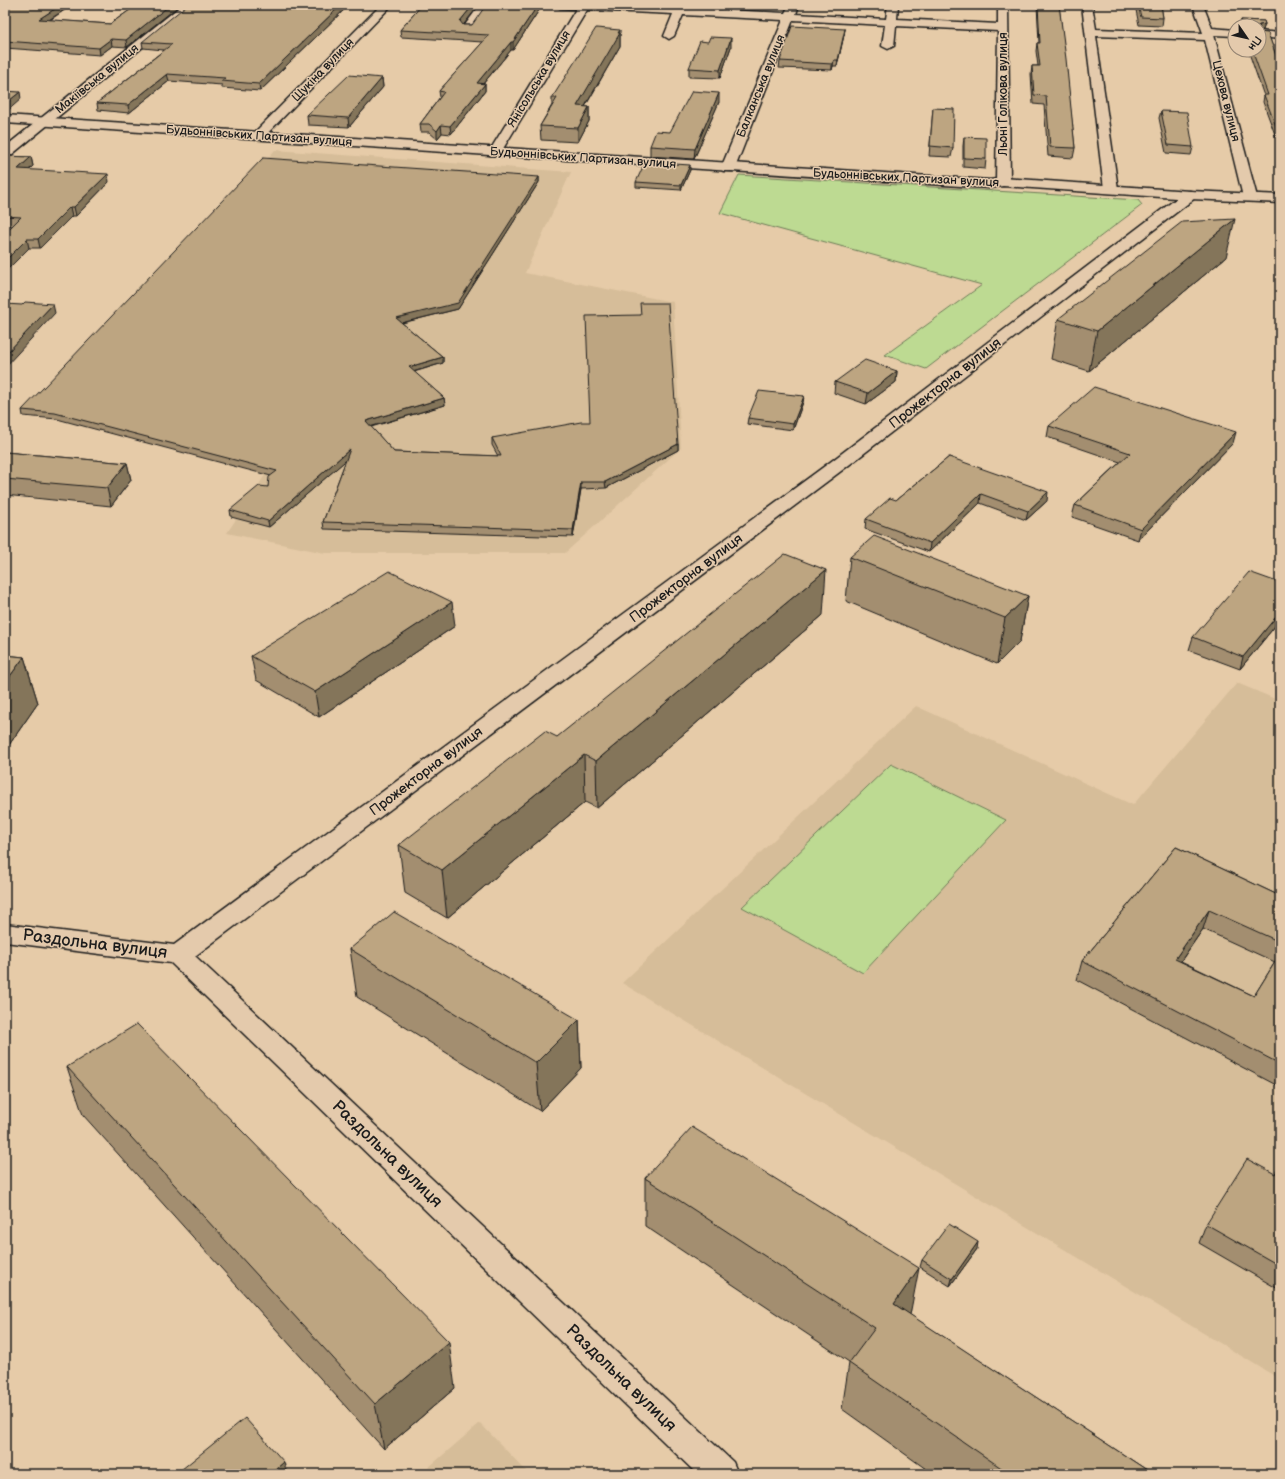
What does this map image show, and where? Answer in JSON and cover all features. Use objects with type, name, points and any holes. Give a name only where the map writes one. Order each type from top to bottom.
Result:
[{"type":"street","name":"Макіївська вулиця","points":[[5,153],[189,5]]},
{"type":"street","name":"Щукіна вулиця","points":[[259,135],[387,5]]},
{"type":"street","points":[[467,29],[485,5]]},
{"type":"street","points":[[560,5],[792,11],[890,22],[1003,28]]},
{"type":"street","points":[[888,46],[893,5]]},
{"type":"street","name":"Льоні Голікова вулиця","points":[[1003,5],[1003,182]]},
{"type":"street","points":[[1087,5],[1111,189]]},
{"type":"street","name":"Цехова вулиця","points":[[1198,5],[1209,34],[1250,197]]},
{"type":"street","name":"Янісольська вулиця","points":[[494,152],[584,6]]},
{"type":"street","points":[[669,36],[681,8]]},
{"type":"street","name":"Балканська вулиця","points":[[728,168],[792,11]]},
{"type":"street","points":[[1090,32],[1227,33]]},
{"type":"street","points":[[1267,35],[1280,36]]},
{"type":"street","name":"Будьоннівських Партизан вулиця","points":[[5,120],[259,135],[728,168],[990,184],[1003,182],[1280,199]]},
{"type":"street","name":"Прожекторна вулиця","points":[[178,955],[839,464],[1190,194]]},
{"type":"street","name":"Раздольна вулиця","points":[[5,933],[178,955],[721,1474]]},
{"type":"shaded area","points":[[275,150],[571,172],[525,273],[673,302],[681,448],[565,553],[325,553],[227,533],[267,472],[37,414]]},
{"type":"shaded area","points":[[1237,683],[1280,701],[1280,1374],[1278,1378],[622,983],[916,706],[1133,805]]},
{"type":"shaded area","points":[[480,1423],[529,1474],[421,1474]]},
{"type":"green space","points":[[739,175],[1138,200],[1142,205],[926,369],[885,355],[982,285],[720,213]]},
{"type":"green space","points":[[891,764],[1006,820],[863,973],[742,907]]},
{"type":"building","points":[[5,5],[61,5],[39,19],[110,24],[137,5],[170,5],[126,40],[111,39],[99,48],[5,41]]},
{"type":"building","points":[[187,5],[341,5],[259,84],[221,81],[225,78],[167,74],[128,105],[97,103],[172,44],[142,42]]},
{"type":"building","points":[[422,5],[473,5],[460,21],[463,25],[472,25],[486,5],[538,5],[513,42],[511,42],[477,83],[485,84],[450,126],[441,125],[437,131],[429,124],[420,124],[444,92],[439,91],[489,35],[400,30]]},
{"type":"building","points":[[1038,5],[1059,5],[1075,148],[1050,147],[1046,96],[1034,95],[1032,66],[1040,66],[1037,43],[1040,43]]},
{"type":"building","points":[[1138,5],[1161,5],[1163,18],[1141,17]]},
{"type":"building","points":[[792,26],[845,29],[838,60],[834,60],[832,64],[780,61]]},
{"type":"building","points":[[596,28],[620,30],[618,33],[620,33],[577,106],[589,107],[578,128],[540,126],[557,98],[552,98]]},
{"type":"building","points":[[1267,33],[1280,67],[1280,137],[1264,95],[1268,95],[1255,58],[1267,58]]},
{"type":"building","points":[[710,37],[731,38],[720,70],[689,68],[700,41],[708,42]]},
{"type":"building","points":[[349,75],[382,78],[348,118],[307,115]]},
{"type":"building","points":[[5,91],[20,92],[5,104]]},
{"type":"building","points":[[692,91],[719,93],[695,149],[650,146],[656,131],[670,132]]},
{"type":"building","points":[[933,108],[954,109],[953,148],[930,146]]},
{"type":"building","points":[[1161,111],[1187,112],[1193,147],[1168,145]]},
{"type":"building","points":[[964,137],[986,138],[986,159],[964,158]]},
{"type":"building","points":[[5,156],[31,157],[18,169],[108,174],[74,207],[70,207],[38,239],[27,239],[5,261],[5,233],[21,217],[5,216]]},
{"type":"building","points":[[263,158],[539,177],[458,303],[396,318],[443,357],[409,367],[444,398],[366,421],[394,452],[501,456],[492,438],[581,422],[590,422],[586,316],[641,315],[640,303],[668,303],[678,444],[605,482],[581,482],[573,530],[323,522],[350,449],[268,521],[230,510],[259,486],[268,487],[269,477],[277,471],[55,413],[22,410]]},
{"type":"building","points":[[645,162],[690,165],[681,185],[636,182]]},
{"type":"building","points":[[1235,219],[1097,331],[1058,319],[1182,222]]},
{"type":"building","points":[[25,302],[53,304],[5,355],[5,304],[22,305]]},
{"type":"building","points":[[865,360],[897,371],[868,393],[835,382]]},
{"type":"building","points":[[1094,387],[1236,432],[1141,529],[1075,505],[1130,453],[1049,426]]},
{"type":"building","points":[[759,391],[804,396],[793,424],[748,418]]},
{"type":"building","points":[[5,452],[127,463],[107,488],[5,479]]},
{"type":"building","points":[[949,457],[1048,492],[1028,511],[981,494],[930,543],[866,519],[890,498],[896,500]]},
{"type":"building","points":[[874,536],[1028,596],[1005,618],[850,557]]},
{"type":"building","points":[[785,554],[826,570],[596,761],[584,755],[442,870],[399,845],[545,731],[557,737]]},
{"type":"building","points":[[389,571],[452,602],[315,692],[251,656]]},
{"type":"building","points":[[1249,572],[1280,583],[1280,612],[1243,657],[1193,637]]},
{"type":"building","points":[[5,655],[24,657],[5,683]]},
{"type":"building","points":[[1176,847],[1280,896],[1280,942],[1209,910],[1175,959],[1254,996],[1280,954],[1280,1064],[1082,961]]},
{"type":"building","points":[[394,912],[579,1020],[536,1063],[350,949]]},
{"type":"building","points":[[137,1024],[449,1342],[375,1404],[67,1067]]},
{"type":"building","points":[[692,1127],[919,1268],[894,1304],[1153,1474],[1010,1474],[849,1363],[875,1328],[645,1178]]},
{"type":"building","points":[[1247,1159],[1275,1174],[1280,1165],[1280,1266],[1206,1224]]},
{"type":"building","points":[[949,1224],[978,1242],[952,1279],[922,1260]]},
{"type":"building","points":[[245,1418],[284,1462],[270,1474],[176,1474]]}]
